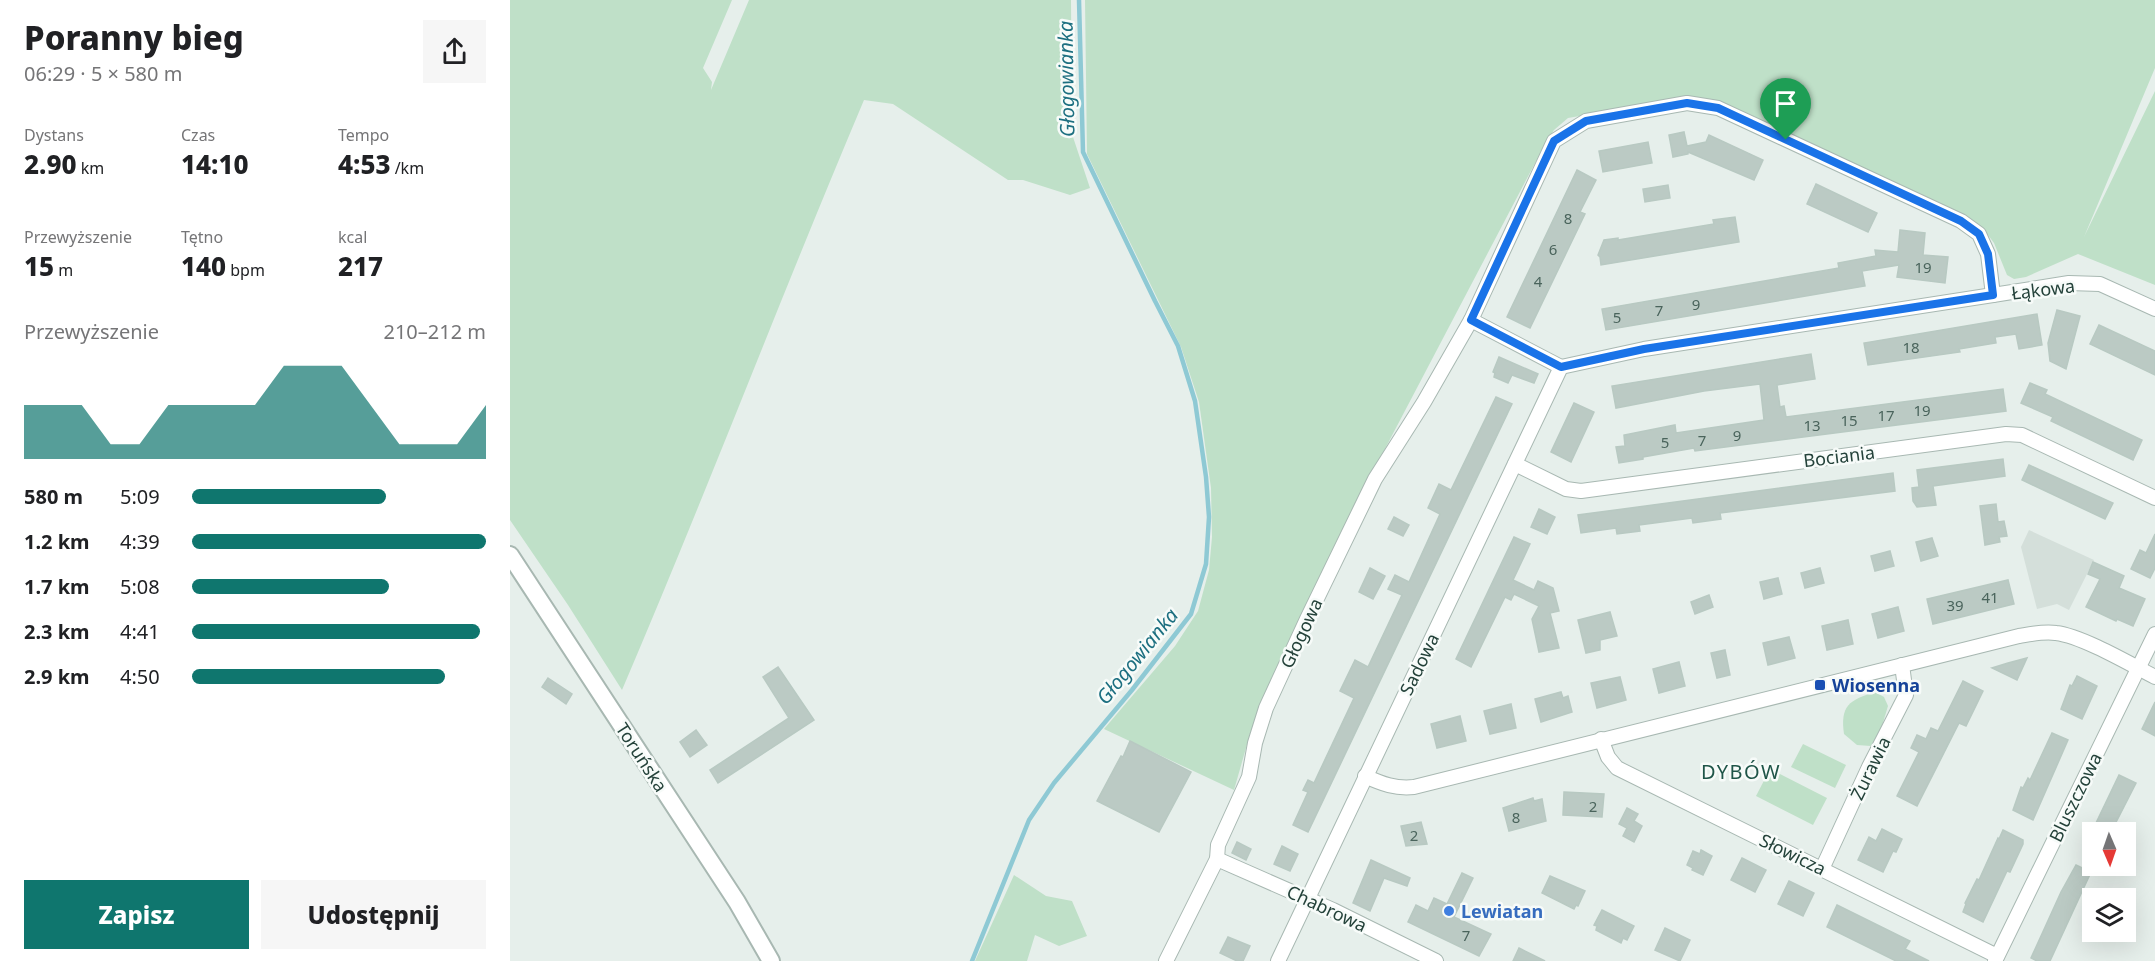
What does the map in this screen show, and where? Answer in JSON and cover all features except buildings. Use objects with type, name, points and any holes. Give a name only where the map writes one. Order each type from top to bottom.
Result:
[{"type":"street","name":"Łąkowa","points":[[1471,320],[1554,141],[1586,121],[1687,103],[1718,108],[1961,221],[1979,234],[1988,254],[1993,295],[2069,283],[2100,284],[2155,309]]},
{"type":"street","points":[[1471,320],[1561,367],[1644,349],[1993,295]]},
{"type":"street","name":"Głogowa","points":[[1167,961],[1217,859],[1218,845],[1249,777],[1255,743],[1266,708],[1307,620],[1375,479],[1424,402],[1471,320]]},
{"type":"street","name":"Sadowa","points":[[1278,961],[1561,367]]},
{"type":"street","name":"Bociania","points":[[1515,464],[1566,489],[1581,491],[2014,434],[2022,435],[2155,498]]},
{"type":"street","name":"Toruńska","points":[[510,555],[737,902],[771,961]]},
{"type":"street","points":[[1365,776],[1400,788],[1414,787],[2019,636],[2056,632],[2073,636],[2155,677]]},
{"type":"street","name":"Bluszczowa","points":[[1996,959],[2155,634]]},
{"type":"street","name":"Żurawia","points":[[1822,868],[1869,767],[1906,695],[1902,665]]},
{"type":"street","name":"Słowicza","points":[[1601,740],[1608,757],[1617,768],[1822,868],[1996,959]]},
{"type":"street","name":"Chabrowa","points":[[1217,859],[1308,898],[1436,961]]},
{"type":"shaded area","points":[[2029,530],[2094,560],[2069,610],[2057,604],[2037,609],[2021,547]]},
{"type":"green space","points":[[510,0],[732,0],[703,68],[712,82],[711,90],[749,0],[1071,0],[1072,134],[1090,188],[1070,195],[1023,180],[1008,180],[893,104],[864,100],[622,690],[510,520]]},
{"type":"green space","points":[[1085,0],[2155,0],[2155,68],[2084,237],[2155,91],[2155,285],[2078,254],[2026,277],[2014,279],[2007,275],[1994,243],[1982,227],[1846,160],[1709,100],[1686,98],[1568,118],[1554,130],[1545,144],[1366,485],[1250,734],[1234,790],[1104,729],[1175,646],[1198,611],[1209,570],[1212,537],[1211,488],[1199,402],[1181,347],[1087,154]]},
{"type":"green space","points":[[1875,692],[1884,697],[1888,706],[1882,726],[1871,746],[1857,745],[1844,734],[1845,711],[1853,701]]},
{"type":"green space","points":[[1803,744],[1846,765],[1835,788],[1791,767]]},
{"type":"green space","points":[[1770,769],[1827,798],[1813,825],[1756,796]]},
{"type":"green space","points":[[1014,875],[1046,896],[1072,901],[1087,936],[1059,946],[1035,935],[1027,961],[975,961]]},
{"type":"waterway","name":"Głogowianka","points":[[972,961],[1029,820],[1054,783],[1132,690],[1191,614],[1206,564],[1209,517],[1206,477],[1195,401],[1178,346],[1083,152],[1079,0]]},
{"type":"place","name":"Wiosenna","points":[[1820,685]]},
{"type":"place","name":"Lewiatan","points":[[1449,911]]},
{"type":"district","name":"DYBÓW","points":[[1741,771]]},
{"type":"route","points":[[1687,103],[1718,108],[1786,140],[1961,221],[1979,234],[1988,254],[1993,295],[1644,349],[1561,367],[1471,320],[1554,141],[1586,121],[1687,103]]}]
